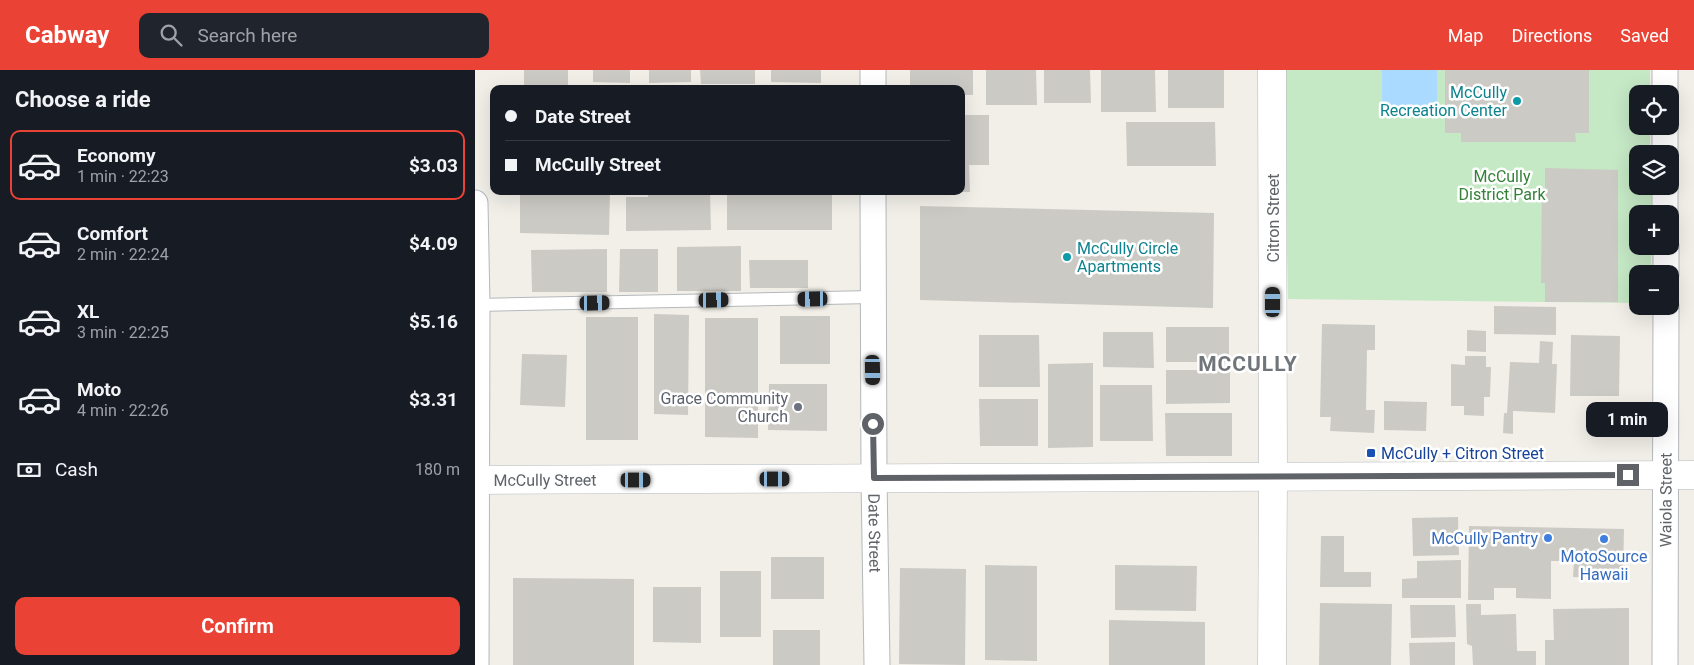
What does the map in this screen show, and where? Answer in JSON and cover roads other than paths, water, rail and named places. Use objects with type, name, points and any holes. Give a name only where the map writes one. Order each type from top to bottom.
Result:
[{"type":"main road","name":"Citron Street","points":[[1272,70],[1272,665]]},
{"type":"main road","name":"McCully Street","points":[[476,480],[1694,475]]},
{"type":"street","points":[[873,70],[873,85]]},
{"type":"street","points":[[1665,70],[1665,85]]},
{"type":"street","name":"Date Street","points":[[873,195],[872,297],[877,665]]},
{"type":"street","points":[[475,203],[477,305],[476,665]]},
{"type":"street","name":"Waiola Street","points":[[1665,665],[1666,315]]},
{"type":"lane","points":[[477,305],[872,297]]},
{"type":"water","points":[[1382,70],[1437,70],[1437,116],[1382,115]]},
{"type":"place","name":"McCully Recreation Center","points":[[1517,101]]},
{"type":"place","name":"McCully Circle Apartments","points":[[1067,257]]},
{"type":"place","name":"Grace Community Church","points":[[798,407]]},
{"type":"place","name":"McCully + Citron Street","points":[[1371,453]]},
{"type":"place","name":"McCully Pantry","points":[[1548,538]]},
{"type":"place","name":"MotoSource Hawaii","points":[[1604,539]]},
{"type":"district","name":"MCCULLY","points":[[1248,364]]},
{"type":"park label","name":"McCully District Park","points":[[1502,185]]}]
